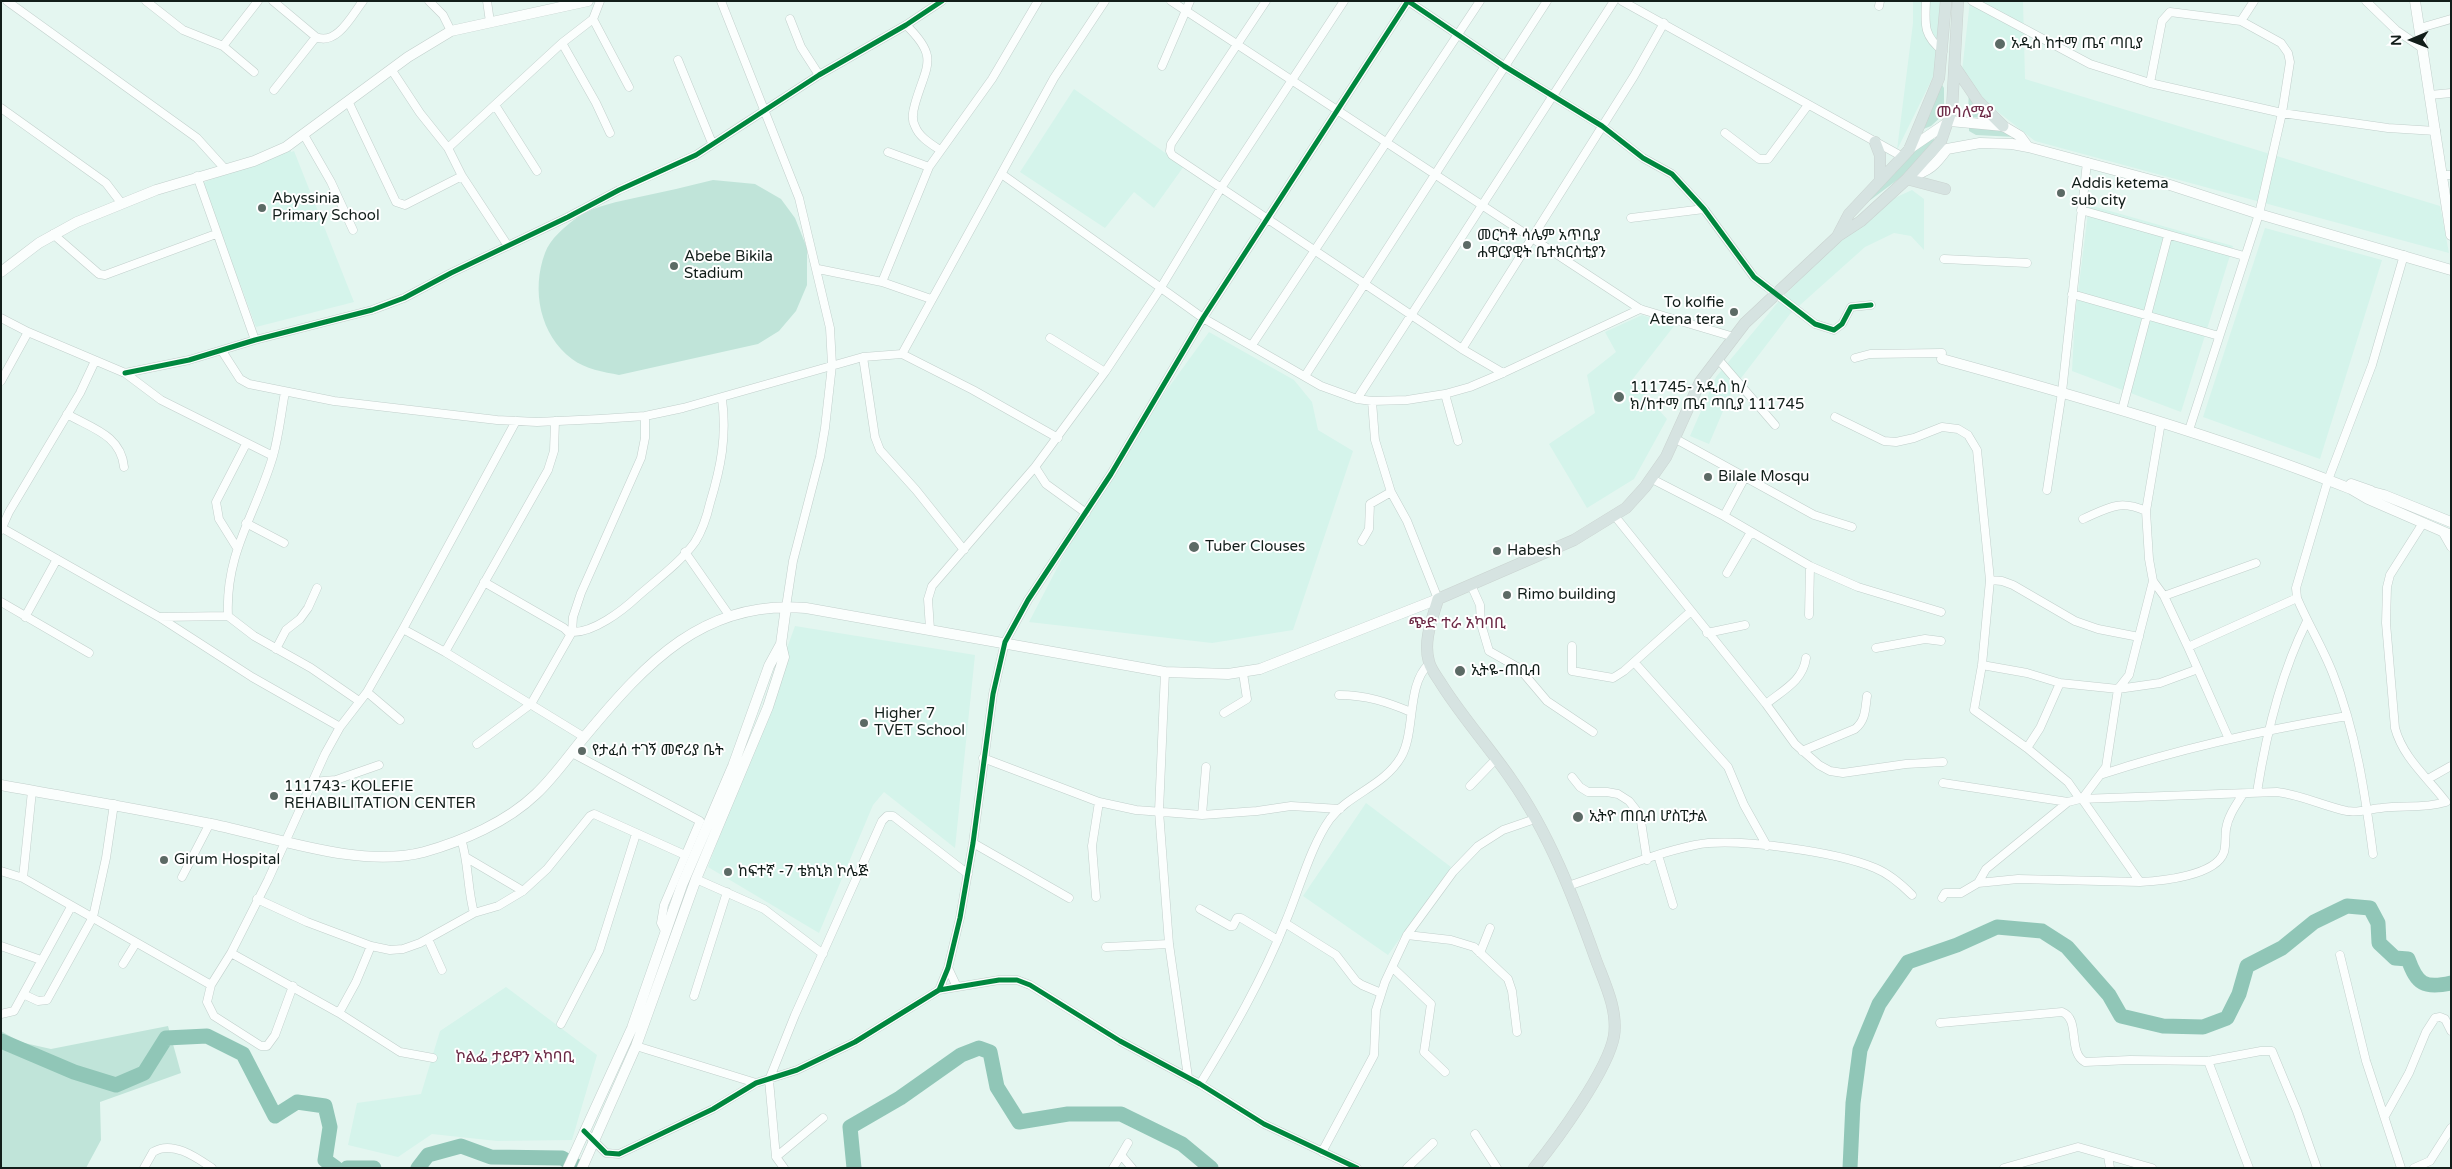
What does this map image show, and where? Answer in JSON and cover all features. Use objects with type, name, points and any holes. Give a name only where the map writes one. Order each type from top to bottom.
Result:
[{"type":"main road","points":[[1,272],[53,234],[77,222],[197,176],[219,162],[270,155],[304,135],[391,69],[452,31],[588,1]]},
{"type":"main road","points":[[1906,153],[1939,78],[1946,1]]},
{"type":"main road","points":[[1,785],[114,804],[210,823],[341,853],[381,858],[423,852],[461,839],[496,822],[526,802],[563,766],[584,738],[639,674],[658,657],[691,633],[729,615],[786,607],[806,608],[1165,672],[1208,675],[1243,673],[1280,663],[1438,600],[1574,540],[1626,508],[1652,479],[1666,457],[1700,382],[1745,322],[1837,237],[1860,221],[1909,177],[1941,142],[1950,121],[1958,1]]},
{"type":"main road","points":[[2415,1],[2436,131],[2447,175],[2451,235]]},
{"type":"main road","points":[[1942,56],[1950,121]]},
{"type":"main road","points":[[1955,67],[1978,101],[2003,126],[2020,136],[2028,147]]},
{"type":"main road","points":[[1837,237],[1849,214],[1880,179],[1906,153],[1950,121],[2003,126]]},
{"type":"main road","points":[[1875,142],[1880,155],[1880,179]]},
{"type":"main road","points":[[1909,177],[1920,174],[1934,166],[1947,149],[1980,143],[2012,144],[2170,185],[2260,214],[2451,270]]},
{"type":"main road","points":[[1909,177],[1945,189]]},
{"type":"main road","points":[[1942,356],[2062,388],[2189,428],[2328,478],[2371,491],[2451,522]]},
{"type":"main road","points":[[2123,407],[2161,422],[2189,428]]},
{"type":"main road","points":[[2328,478],[2368,499],[2447,534]]},
{"type":"main road","points":[[2351,489],[2371,491]]},
{"type":"main road","points":[[1438,600],[1427,644],[1429,664],[1447,693],[1535,818],[1568,886],[1610,997],[1615,1021],[1614,1036],[1604,1064],[1552,1146],[1534,1168]]},
{"type":"main road","points":[[568,1168],[632,1028],[665,931],[733,766],[770,666],[782,644],[786,607]]},
{"type":"main road","points":[[584,1165],[636,1046],[696,879],[695,855]]},
{"type":"street","points":[[7,1],[197,138],[219,162]]},
{"type":"street","points":[[146,1],[183,30],[223,46],[254,72]]},
{"type":"street","points":[[223,46],[258,1]]},
{"type":"street","points":[[273,1],[316,37],[329,38],[339,32],[363,1]]},
{"type":"street","points":[[487,1],[490,22]]},
{"type":"street","points":[[448,148],[562,44],[593,19],[600,1]]},
{"type":"street","points":[[721,1],[796,190],[818,269],[830,328],[832,365],[820,457],[792,561],[786,607]]},
{"type":"street","points":[[125,373],[165,366],[387,305],[619,190],[680,164],[819,75],[906,25],[942,1]]},
{"type":"street","points":[[882,282],[929,167],[992,79],[1038,1]]},
{"type":"street","points":[[902,354],[931,298],[1002,175],[1054,78],[1105,1]]},
{"type":"street","points":[[1171,1],[1640,309],[1734,337]]},
{"type":"street","points":[[1162,66],[1190,1]]},
{"type":"street","points":[[1266,1],[1172,144],[1170,151],[1177,160],[1364,282],[1462,349],[1503,373]]},
{"type":"street","points":[[930,629],[928,599],[930,590],[1035,467],[1105,372],[1160,289],[1221,188],[1344,1]]},
{"type":"street","points":[[939,990],[948,968],[968,874],[993,694],[1005,642],[1028,600],[1086,513],[1203,318],[1408,1],[1504,66],[1602,126],[1642,158],[1672,174],[1704,209],[1754,277],[1815,324],[1828,330],[1834,330],[1839,327],[1853,306],[1871,305]]},
{"type":"street","points":[[1252,345],[1480,1]]},
{"type":"street","points":[[1304,376],[1548,1]]},
{"type":"street","points":[[1357,399],[1614,1]]},
{"type":"street","points":[[1622,1],[1875,142],[1906,153]]},
{"type":"street","points":[[1926,1],[1925,27],[1931,42],[1942,56]]},
{"type":"street","points":[[1972,1],[2090,64],[2150,83],[2282,113],[2388,128],[2436,131]]},
{"type":"street","points":[[2241,21],[2254,1]]},
{"type":"street","points":[[2366,1],[2396,30],[2422,48]]},
{"type":"street","points":[[434,6],[452,31]]},
{"type":"street","points":[[2150,83],[2162,21],[2170,12],[2241,21],[2280,43],[2288,53],[2290,62],[2282,113],[2260,214],[2244,256],[2189,428]]},
{"type":"street","points":[[593,19],[629,88]]},
{"type":"street","points":[[790,19],[801,47],[819,75]]},
{"type":"street","points":[[2420,28],[2451,19]]},
{"type":"street","points":[[1462,349],[1530,237],[1602,126],[1664,23]]},
{"type":"street","points":[[906,25],[921,40],[928,58],[927,70],[914,109],[914,125],[921,135],[940,150]]},
{"type":"street","points":[[274,90],[316,37]]},
{"type":"street","points":[[562,44],[596,103],[610,133]]},
{"type":"street","points":[[678,60],[712,143]]},
{"type":"street","points":[[391,69],[420,113],[448,148],[462,176],[508,246]]},
{"type":"street","points":[[2430,95],[2451,93]]},
{"type":"street","points":[[348,100],[396,202],[405,205],[462,176]]},
{"type":"street","points":[[1726,133],[1764,161],[1771,156],[1808,105]]},
{"type":"street","points":[[495,106],[537,171]]},
{"type":"street","points":[[1,108],[115,192],[122,204]]},
{"type":"street","points":[[304,135],[331,182],[353,230]]},
{"type":"street","points":[[888,152],[929,167]]},
{"type":"street","points":[[2046,490],[2062,388],[2087,162]]},
{"type":"street","points":[[1002,175],[1203,318],[1320,386],[1357,399],[1372,401],[1408,400],[1445,394],[1503,373],[1640,309]]},
{"type":"street","points":[[197,176],[255,340]]},
{"type":"street","points":[[1631,218],[1704,209]]},
{"type":"street","points":[[2081,210],[2244,256]]},
{"type":"street","points":[[53,234],[99,274],[105,275],[216,234]]},
{"type":"street","points":[[2123,407],[2168,236]]},
{"type":"street","points":[[2373,854],[2367,799],[2347,716],[2333,674],[2297,598],[2299,575],[2328,478],[2372,365],[2404,255]]},
{"type":"street","points":[[1944,259],[2027,263]]},
{"type":"street","points":[[818,269],[882,282],[931,298]]},
{"type":"street","points":[[2072,294],[2219,336]]},
{"type":"street","points":[[3,322],[125,373],[161,400],[273,456]]},
{"type":"street","points":[[1,381],[28,332]]},
{"type":"street","points":[[1050,338],[1105,372]]},
{"type":"street","points":[[222,351],[244,382],[285,392],[342,402],[516,421],[555,421],[645,416],[722,399],[863,357],[902,354],[973,390],[1058,438]]},
{"type":"street","points":[[1855,358],[1870,354],[1942,356]]},
{"type":"street","points":[[863,357],[874,437],[880,450],[916,490],[964,550]]},
{"type":"street","points":[[1718,359],[1776,425]]},
{"type":"street","points":[[95,361],[67,414],[9,512],[2,529],[159,617],[252,677],[340,727]]},
{"type":"street","points":[[228,616],[229,578],[246,523],[273,456],[285,392]]},
{"type":"street","points":[[1445,394],[1458,442]]},
{"type":"street","points":[[484,582],[571,633],[583,631],[617,614],[695,541],[703,524],[719,477],[726,434],[722,399]]},
{"type":"street","points":[[1372,401],[1375,440],[1391,492],[1407,521],[1438,600]]},
{"type":"street","points":[[67,414],[113,440],[121,451],[124,466]]},
{"type":"street","points":[[477,744],[531,704],[571,633],[573,618],[581,593],[641,458],[645,438],[645,416]]},
{"type":"street","points":[[1835,417],[1866,433],[1884,440],[1896,442],[1914,438],[1942,427],[1958,429],[1968,435],[1977,450],[1979,462],[1990,580],[1982,665],[1974,710],[2027,748],[2068,782],[2140,882]]},
{"type":"street","points":[[292,986],[270,1044],[264,1046],[214,1016],[207,1002],[211,985],[231,953],[340,727],[367,692],[516,421]]},
{"type":"street","points":[[445,652],[550,463],[555,442],[555,421]]},
{"type":"street","points":[[2081,799],[2106,767],[2118,689],[2129,675],[2153,581],[2149,559],[2146,511],[2161,422]]},
{"type":"street","points":[[1674,438],[1814,515],[1852,526]]},
{"type":"street","points":[[237,548],[219,519],[216,502],[246,444]]},
{"type":"street","points":[[1035,467],[1046,484],[1086,513]]},
{"type":"street","points":[[1724,516],[1744,477]]},
{"type":"street","points":[[1652,479],[1724,516],[1810,566],[1858,587],[1941,612]]},
{"type":"street","points":[[1362,541],[1369,529],[1370,504],[1391,492]]},
{"type":"street","points":[[2082,519],[2119,504],[2132,505],[2146,511]]},
{"type":"street","points":[[1,508],[9,512]]},
{"type":"street","points":[[1614,515],[1802,750],[1830,771],[1843,773],[1906,764],[1943,762]]},
{"type":"street","points":[[246,523],[284,543]]},
{"type":"street","points":[[2423,523],[2390,575],[2386,607],[2395,728],[2405,754],[2449,806]]},
{"type":"street","points":[[1727,573],[1751,532]]},
{"type":"street","points":[[2447,534],[2451,547]]},
{"type":"street","points":[[685,552],[729,615]]},
{"type":"street","points":[[25,617],[57,559]]},
{"type":"street","points":[[2164,596],[2256,563]]},
{"type":"street","points":[[1809,615],[1810,566]]},
{"type":"street","points":[[1990,580],[2002,581],[2013,585],[2053,610],[2080,623],[2098,629],[2138,637]]},
{"type":"street","points":[[2153,581],[2164,596],[2229,739]]},
{"type":"street","points":[[1470,585],[1480,605],[1480,624],[1489,651],[1519,668],[1547,702],[1593,732]]},
{"type":"street","points":[[276,649],[286,630],[300,619],[308,608],[317,588]]},
{"type":"street","points":[[2188,646],[2297,598]]},
{"type":"street","points":[[1,602],[89,653]]},
{"type":"street","points":[[1572,646],[1572,671],[1614,678],[1690,612]]},
{"type":"street","points":[[159,617],[228,616],[254,636],[312,668],[359,701]]},
{"type":"street","points":[[2257,792],[2271,729],[2288,668],[2307,621]]},
{"type":"street","points":[[1707,633],[1745,625]]},
{"type":"street","points":[[403,629],[445,652],[584,738]]},
{"type":"street","points":[[1876,648],[1925,639],[1941,641]]},
{"type":"street","points":[[1766,704],[1801,676],[1805,669],[1806,658]]},
{"type":"street","points":[[1634,662],[1728,767],[1744,805],[1767,846]]},
{"type":"street","points":[[1200,1084],[1235,1027],[1263,975],[1318,842],[1330,820],[1340,809],[1365,792],[1395,766],[1405,748],[1411,712],[1421,677],[1429,664]]},
{"type":"street","points":[[1982,665],[2027,673],[2060,683],[2118,689],[2160,683],[2198,669]]},
{"type":"street","points":[[1165,672],[1159,811],[1169,944],[1188,1077]]},
{"type":"street","points":[[1224,713],[1247,699],[1243,673]]},
{"type":"street","points":[[2027,748],[2040,728],[2060,683]]},
{"type":"street","points":[[367,692],[400,720]]},
{"type":"street","points":[[1339,695],[1360,695],[1380,700],[1411,712]]},
{"type":"street","points":[[1802,750],[1855,729],[1861,724],[1864,716],[1867,696]]},
{"type":"street","points":[[2102,774],[2158,756],[2271,729],[2347,716]]},
{"type":"street","points":[[257,899],[307,922],[371,946],[399,950],[428,938],[474,913],[498,906],[523,891],[547,869],[592,815],[600,815],[636,834],[695,855],[700,824],[699,819],[572,754]]},
{"type":"street","points":[[983,758],[1098,802],[1136,810],[1202,814],[1257,812],[1291,806],[1340,809]]},
{"type":"street","points":[[1470,786],[1496,760]]},
{"type":"street","points":[[312,782],[336,780],[379,765]]},
{"type":"street","points":[[2428,779],[2451,766]]},
{"type":"street","points":[[1202,814],[1206,767]]},
{"type":"street","points":[[1572,777],[1580,788],[1588,792],[1618,794],[1629,801],[1640,815],[1647,860]]},
{"type":"street","points":[[1943,784],[2068,802],[2081,799],[2257,792],[2292,794],[2350,811],[2449,806]]},
{"type":"street","points":[[23,878],[32,790]]},
{"type":"street","points":[[1942,898],[1945,892],[1961,893],[1978,883],[2018,879],[2140,882],[2173,879],[2206,870],[2224,854],[2229,817],[2243,794]]},
{"type":"street","points":[[1096,897],[1092,846],[1098,802]]},
{"type":"street","points":[[1978,883],[1986,869],[2068,802]]},
{"type":"street","points":[[25,995],[38,1002],[47,1000],[93,917],[106,858],[114,804]]},
{"type":"street","points":[[784,1168],[776,1157],[770,1080],[795,1015],[882,821],[887,816],[895,817],[968,874]]},
{"type":"street","points":[[1322,1152],[1374,1055],[1376,1010],[1381,993],[1407,935],[1453,872],[1478,846],[1504,830],[1535,818]]},
{"type":"street","points":[[182,877],[210,823]]},
{"type":"street","points":[[561,1024],[599,951],[636,834]]},
{"type":"street","points":[[461,839],[467,858],[468,885],[474,913]]},
{"type":"street","points":[[1568,886],[1658,855],[1696,845],[1724,842],[1767,846],[1840,858],[1875,868],[1893,877],[1912,894]]},
{"type":"street","points":[[973,843],[1069,898]]},
{"type":"street","points":[[1658,855],[1673,905]]},
{"type":"street","points":[[467,858],[523,891]]},
{"type":"street","points":[[1,871],[23,878],[211,985]]},
{"type":"street","points":[[696,879],[764,909],[823,954]]},
{"type":"street","points":[[694,996],[726,892]]},
{"type":"street","points":[[1,1014],[14,1012],[25,995],[41,960],[71,907]]},
{"type":"street","points":[[1200,909],[1230,926],[1233,926],[1237,918],[1241,918],[1278,940]]},
{"type":"street","points":[[1285,923],[1336,955],[1356,981],[1381,993]]},
{"type":"street","points":[[1480,953],[1490,928]]},
{"type":"street","points":[[1407,935],[1451,940],[1474,947],[1508,980],[1512,991],[1517,1032]]},
{"type":"street","points":[[428,938],[442,970]]},
{"type":"street","points":[[123,964],[136,943]]},
{"type":"street","points":[[1106,948],[1169,944]]},
{"type":"street","points":[[1,946],[41,960]]},
{"type":"street","points":[[340,1013],[356,982],[371,946]]},
{"type":"street","points":[[231,953],[340,1013],[400,1052],[433,1058]]},
{"type":"street","points":[[2340,955],[2360,1042],[2401,1168]]},
{"type":"street","points":[[1392,967],[1430,1004],[1424,1052],[1445,1072]]},
{"type":"street","points":[[948,968],[957,987]]},
{"type":"street","points":[[584,1131],[606,1153],[619,1154],[713,1109],[756,1083],[770,1080],[856,1042],[939,990],[999,980],[1023,981],[1120,1040],[1200,1084],[1264,1124],[1357,1168]]},
{"type":"street","points":[[1940,1023],[2062,1012],[2071,1019],[2078,1055],[2085,1062],[2130,1060],[2208,1061],[2261,1051],[2272,1051],[2297,1111],[2317,1168]]},
{"type":"street","points":[[2385,1116],[2409,1073],[2426,1032],[2435,1018],[2445,1018],[2451,1031]]},
{"type":"street","points":[[636,1046],[756,1083]]},
{"type":"street","points":[[2208,1061],[2249,1168]]},
{"type":"street","points":[[776,1157],[823,1118]]},
{"type":"street","points":[[2414,1168],[2432,1165],[2451,1128]]},
{"type":"street","points":[[1475,1134],[1497,1168]]},
{"type":"street","points":[[1114,1168],[1128,1143]]},
{"type":"street","points":[[1407,1168],[1432,1143]]},
{"type":"street","points":[[2004,1168],[2031,1165],[2078,1146],[2152,1168]]},
{"type":"street","points":[[144,1168],[153,1152],[165,1148],[183,1151],[210,1167]]},
{"type":"street","points":[[1121,1155],[1132,1168]]},
{"type":"street","points":[[2108,1156],[2110,1168]]},
{"type":"shaded area","points":[[1913,1],[1941,1],[1937,69],[1897,150],[1913,23]]},
{"type":"shaded area","points":[[1970,1],[2023,1],[2025,79],[2440,206],[2449,253],[2035,141],[1988,104],[1962,71]]},
{"type":"shaded area","points":[[1941,83],[1944,88],[1944,114],[1931,126],[1921,130]]},
{"type":"shaded area","points":[[1074,89],[1184,166],[1154,208],[1134,192],[1105,228],[1020,172]]},
{"type":"shaded area","points":[[1969,89],[1991,119],[1973,117],[1968,113]]},
{"type":"shaded area","points":[[1991,126],[2015,137],[1976,135],[1969,131],[1969,127]]},
{"type":"shaded area","points":[[1934,139],[1938,143],[1900,178],[1861,207],[1906,158],[1926,142]]},
{"type":"shaded area","points":[[290,148],[291,152],[294,151],[354,302],[256,327],[239,281],[236,282],[200,184]]},
{"type":"shaded area","name":"Abebe Bikila Stadium","points":[[713,180],[755,184],[781,199],[795,218],[807,248],[807,285],[796,311],[779,331],[758,344],[619,375],[589,368],[572,359],[552,338],[541,311],[539,282],[541,267],[547,248],[554,238],[578,217],[600,207]]},
{"type":"shaded area","points":[[1912,190],[1924,199],[1924,250],[1911,236],[1894,233],[1865,247],[1790,314],[1732,390],[1709,444],[1690,436],[1716,377],[1779,301],[1868,210]]},
{"type":"shaded area","points":[[2089,205],[2233,246],[2181,412],[2072,371],[2075,316]]},
{"type":"shaded area","points":[[2265,228],[2382,260],[2320,459],[2203,417]]},
{"type":"shaded area","name":"111745- አዲስ ከ/ ክ/ከተማ ጤና ጣቢያ 111745","points":[[1642,315],[1674,326],[1632,380],[1667,419],[1634,479],[1587,508],[1549,444],[1595,413],[1587,375],[1616,352],[1605,332]]},
{"type":"shaded area","name":"Tuber Clouses","points":[[1209,332],[1294,380],[1312,402],[1318,430],[1353,451],[1293,630],[1212,643],[1029,622],[1107,472]]},
{"type":"shaded area","name":"Higher 7 TVET School","points":[[795,626],[975,655],[955,848],[884,792],[873,805],[819,933],[708,867]]},
{"type":"shaded area","points":[[1366,803],[1451,867],[1388,955],[1303,896]]},
{"type":"shaded area","points":[[506,987],[597,1055],[572,1140],[497,1141],[432,1134],[398,1157],[348,1145],[357,1103],[421,1094],[440,1031]]},
{"type":"shaded area","points":[[168,1026],[181,1073],[100,1102],[101,1140],[86,1168],[1,1168],[1,1031],[20,1042],[51,1049]]},
{"type":"waterway","points":[[1850,1168],[1853,1103],[1860,1050],[1879,1004],[1908,962],[1957,945],[1997,927],[2042,931],[2067,947],[2109,995],[2121,1016],[2163,1026],[2203,1027],[2227,1018],[2239,994],[2247,966],[2282,948],[2314,922],[2347,906],[2370,908],[2378,923],[2379,943],[2395,958],[2408,959],[2418,979],[2423,983],[2428,985],[2451,983]]},
{"type":"waterway","points":[[1,1041],[74,1072],[116,1085],[144,1073],[166,1038],[207,1036],[243,1054],[275,1116],[297,1102],[325,1106],[330,1127],[325,1160],[336,1168]]},
{"type":"waterway","points":[[854,1168],[850,1127],[900,1098],[961,1055],[979,1048],[990,1052],[997,1087],[1019,1122],[1068,1114],[1121,1114],[1182,1144],[1211,1168]]},
{"type":"waterway","points":[[418,1168],[428,1155],[461,1146],[491,1157],[562,1158],[580,1168]]},
{"type":"waterway","points":[[347,1168],[374,1168]]},
{"type":"cycle path","points":[[125,373],[189,360],[255,340],[372,310],[404,298],[619,190],[696,155],[819,75],[906,25],[942,1]]},
{"type":"cycle path","points":[[939,990],[948,968],[960,918],[973,843],[993,694],[1005,642],[1028,600],[1111,474],[1203,318],[1408,1],[1504,66],[1602,126],[1643,158],[1672,174],[1704,209],[1754,277],[1815,324],[1834,330],[1842,324],[1851,307],[1871,305]]},
{"type":"cycle path","points":[[584,1131],[606,1153],[619,1154],[713,1109],[756,1083],[797,1070],[855,1042],[939,990],[999,980],[1017,980],[1030,985],[1120,1041],[1200,1084],[1264,1124],[1357,1168]]},
{"type":"place","name":"አዲስ ከተማ ጤና ጣቢያ","points":[[2000,44]]},
{"type":"place","name":"Addis ketema sub city","points":[[2061,193]]},
{"type":"place","name":"Abyssinia Primary School","points":[[262,208]]},
{"type":"place","name":"መርካቶ ሳሌም አጥቢያ ሐዋርያዊት ቤተክርስቲያን","points":[[1467,245]]},
{"type":"place","name":"Abebe Bikila Stadium","points":[[674,266]]},
{"type":"place","name":"To kolfie Atena tera","points":[[1734,312]]},
{"type":"place","name":"111745- አዲስ ከ/ ክ/ከተማ ጤና ጣቢያ 111745","points":[[1619,397]]},
{"type":"place","name":"Bilale Mosqu","points":[[1708,477]]},
{"type":"place","name":"Tuber Clouses","points":[[1194,547]]},
{"type":"place","name":"Habesh","points":[[1497,551]]},
{"type":"place","name":"Rimo building","points":[[1507,595]]},
{"type":"place","name":"ኢትዬ-ጠቢብ","points":[[1460,671]]},
{"type":"place","name":"Higher 7 TVET School","points":[[864,723]]},
{"type":"place","name":"የታፈሰ ተገኝ መኖሪያ ቤት","points":[[582,751]]},
{"type":"place","name":"111743- KOLEFIE REHABILITATION CENTER","points":[[274,796]]},
{"type":"place","name":"ኢትዮ ጠቢብ ሆስፒታል","points":[[1578,817]]},
{"type":"place","name":"Girum Hospital","points":[[164,860]]},
{"type":"place","name":"ከፍተኛ -7 ቴክኒክ ኮሌጅ","points":[[728,872]]},
{"type":"district","name":"መሳለሚያ","points":[[1965,113]]},
{"type":"district","name":"ጭድ ተራ አካባቢ","points":[[1457,624]]},
{"type":"district","name":"ኮልፌ ታይዋን አካባቢ","points":[[515,1058]]}]
